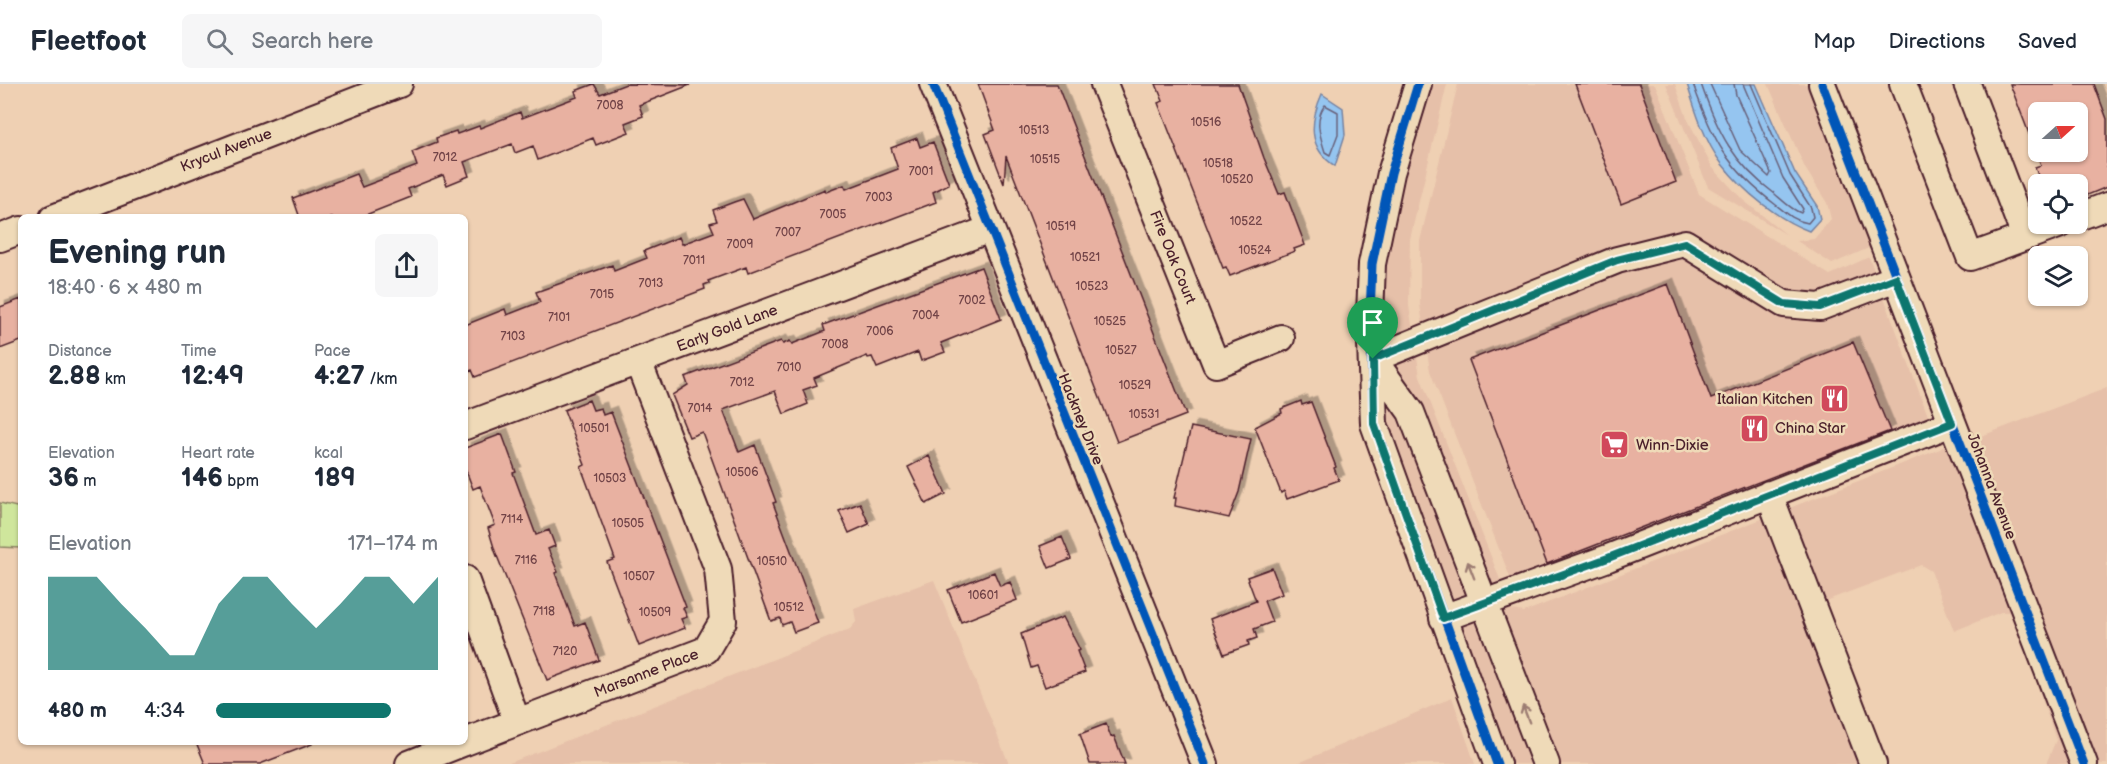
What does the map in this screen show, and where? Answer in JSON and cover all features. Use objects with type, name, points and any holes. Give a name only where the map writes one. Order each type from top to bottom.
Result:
[{"type":"street","name":"Krycul Avenue","points":[[63,214],[399,84]]},
{"type":"street","name":"Hackney Drive","points":[[933,84],[1204,763]]},
{"type":"street","name":"Fire Oak Court","points":[[1104,84],[1216,364],[1281,338]]},
{"type":"street","points":[[1418,84],[1391,173],[1372,264],[1370,316],[1374,424],[1497,764]]},
{"type":"street","points":[[1903,84],[1970,257],[2033,234]]},
{"type":"street","points":[[1967,84],[2025,237]]},
{"type":"street","name":"Johanna Avenue","points":[[1830,88],[1896,278],[2085,764]]},
{"type":"street","points":[[2088,213],[2107,206]]},
{"type":"street","name":"Early Gold Lane","points":[[468,425],[990,229]]},
{"type":"street","points":[[0,238],[18,231]]},
{"type":"street","points":[[1373,359],[1617,260],[1685,243],[1784,304],[1820,307],[1896,278]]},
{"type":"street","points":[[1373,359],[1411,412],[1546,764]]},
{"type":"street","name":"Marsanne Place","points":[[468,741],[706,650],[723,621],[718,569],[638,361]]},
{"type":"street","points":[[1443,618],[1952,423]]},
{"type":"street","points":[[1769,494],[1873,764]]},
{"type":"street","points":[[468,587],[517,722]]},
{"type":"street","name":"Marsanne Place","points":[[409,764],[457,745]]},
{"type":"shaded area","points":[[1430,84],[1447,84],[1410,239],[1409,306],[1420,376],[1512,610],[1524,612],[1940,449],[1946,444],[2011,612],[2001,612],[1954,631],[1931,571],[1921,565],[1825,601],[1823,607],[1880,764],[1559,764],[1426,416],[1428,414],[1419,397],[1416,398],[1385,355],[1384,264],[1403,175]]},
{"type":"shaded area","points":[[1458,84],[1655,84],[1699,194],[1830,275],[1869,257],[1937,440],[1520,603],[1430,371],[1420,305],[1420,241]]},
{"type":"shaded area","points":[[1666,84],[1675,84],[1687,118],[1712,167],[1743,200],[1787,235],[1708,187]]},
{"type":"shaded area","points":[[1768,84],[1809,84],[1871,247],[1832,264],[1797,241],[1814,239],[1831,219],[1827,203],[1805,168]]},
{"type":"shaded area","points":[[2107,388],[2107,764],[2098,764],[1971,440]]},
{"type":"shaded area","points":[[1386,398],[1400,418],[1532,764],[1510,764],[1386,421]]},
{"type":"shaded area","points":[[934,580],[1009,764],[507,764],[850,629],[856,622],[854,609]]},
{"type":"shaded area","points":[[2029,659],[2071,764],[2046,764],[2056,740]]},
{"type":"shaded area","points":[[1452,697],[1475,764],[1296,764],[1444,701]]},
{"type":"green space","points":[[0,503],[18,507],[18,548],[0,547]]},
{"type":"water","points":[[1687,84],[1756,84],[1795,173],[1817,206],[1820,219],[1809,231],[1761,203],[1722,164],[1706,136]]},
{"type":"water","points":[[1322,94],[1343,108],[1345,135],[1335,166],[1319,151],[1315,142],[1313,124]]},
{"type":"building","points":[[594,84],[600,94],[626,84],[690,85],[639,105],[643,116],[625,123],[629,132],[596,145],[593,138],[538,160],[533,146],[515,153],[512,144],[464,162],[469,176],[447,185],[443,175],[408,189],[411,197],[368,214],[299,214],[293,198],[356,174],[362,187],[417,166],[412,152],[437,142],[436,138],[456,131],[457,134],[479,126],[480,128],[520,112],[522,118],[577,97],[575,91]]},
{"type":"building","points":[[978,84],[1057,84],[1186,415],[1117,442],[1006,156],[1004,184],[985,134],[995,130]]},
{"type":"building","points":[[1156,84],[1238,84],[1264,158],[1279,194],[1285,192],[1305,245],[1230,276],[1226,267],[1223,268],[1158,103],[1163,101]]},
{"type":"building","points":[[1575,84],[1639,84],[1676,182],[1621,204]]},
{"type":"building","points":[[2010,84],[2094,84],[2107,119],[2107,187],[2088,195],[2088,174],[2037,174],[2035,167],[2041,165],[2040,162],[2088,162],[2088,102],[2028,102],[2028,131]]},
{"type":"building","points":[[917,138],[920,147],[933,142],[949,184],[933,192],[936,202],[748,273],[746,267],[708,281],[709,283],[704,285],[705,289],[475,377],[472,370],[468,372],[468,324],[505,309],[507,315],[540,302],[536,292],[612,265],[614,271],[647,258],[644,251],[679,237],[682,244],[714,232],[710,223],[717,221],[713,210],[734,202],[743,199],[753,219],[825,189],[826,192],[844,185],[846,189],[898,169],[891,148]]},
{"type":"building","points":[[981,267],[1001,319],[941,343],[945,352],[921,361],[918,352],[877,368],[872,357],[867,356],[814,378],[817,385],[803,390],[808,404],[784,414],[775,391],[723,410],[739,452],[755,445],[776,502],[773,503],[818,623],[794,632],[790,622],[782,625],[780,618],[771,621],[702,432],[689,437],[672,395],[688,385],[685,377],[781,341],[783,344],[790,341],[792,344],[825,331],[823,325]]},
{"type":"building","name":"Winn-Dixie","points":[[1668,284],[1711,399],[1853,342],[1890,431],[1547,564],[1469,360]]},
{"type":"building","points":[[18,300],[18,342],[0,349],[0,307]]},
{"type":"building","points":[[589,400],[593,410],[601,408],[603,415],[611,412],[686,607],[683,608],[687,617],[681,619],[685,628],[639,646],[607,562],[615,559],[581,467],[585,465],[564,410]]},
{"type":"building","points":[[1301,401],[1302,405],[1311,402],[1339,480],[1287,499],[1284,491],[1281,493],[1255,427],[1282,413],[1281,409]]},
{"type":"building","points":[[1191,427],[1251,439],[1239,492],[1229,518],[1175,506],[1176,498],[1174,498]]},
{"type":"building","points":[[502,434],[516,472],[513,473],[536,535],[549,530],[555,546],[548,549],[558,572],[555,573],[575,626],[585,622],[599,660],[547,680],[495,551],[488,528],[495,525],[480,486],[473,489],[468,476],[468,447]]},
{"type":"building","points":[[929,456],[946,494],[926,504],[908,467]]},
{"type":"building","points":[[860,503],[869,524],[849,533],[839,511]]},
{"type":"building","points":[[1062,537],[1071,559],[1049,568],[1040,546]]},
{"type":"building","points":[[1272,568],[1282,594],[1264,601],[1272,622],[1254,629],[1257,638],[1248,641],[1249,645],[1224,654],[1210,619],[1256,601],[1247,577]]},
{"type":"building","points":[[994,572],[1000,586],[1010,582],[1017,600],[961,622],[948,590]]},
{"type":"building","points":[[1063,617],[1080,650],[1077,651],[1085,672],[1045,687],[1037,666],[1031,668],[1021,634]]},
{"type":"building","points":[[1106,724],[1111,737],[1114,736],[1125,764],[1090,764],[1080,734]]},
{"type":"building","points":[[197,745],[309,745],[260,764],[205,764]]},
{"type":"cycle path","points":[[933,84],[1205,764]]},
{"type":"cycle path","points":[[1418,84],[1391,173],[1372,264],[1370,316],[1374,424],[1497,764]]},
{"type":"cycle path","points":[[1822,84],[2084,764]]},
{"type":"place","name":"Italian Kitchen","points":[[1834,399]]},
{"type":"place","name":"China Star","points":[[1754,428]]},
{"type":"place","name":"Winn-Dixie","points":[[1615,445]]},
{"type":"route","points":[[1685,243],[1784,304],[1820,307],[1896,278],[1952,423],[1608,558],[1443,618],[1374,424],[1373,359],[1617,260],[1685,243]]}]
